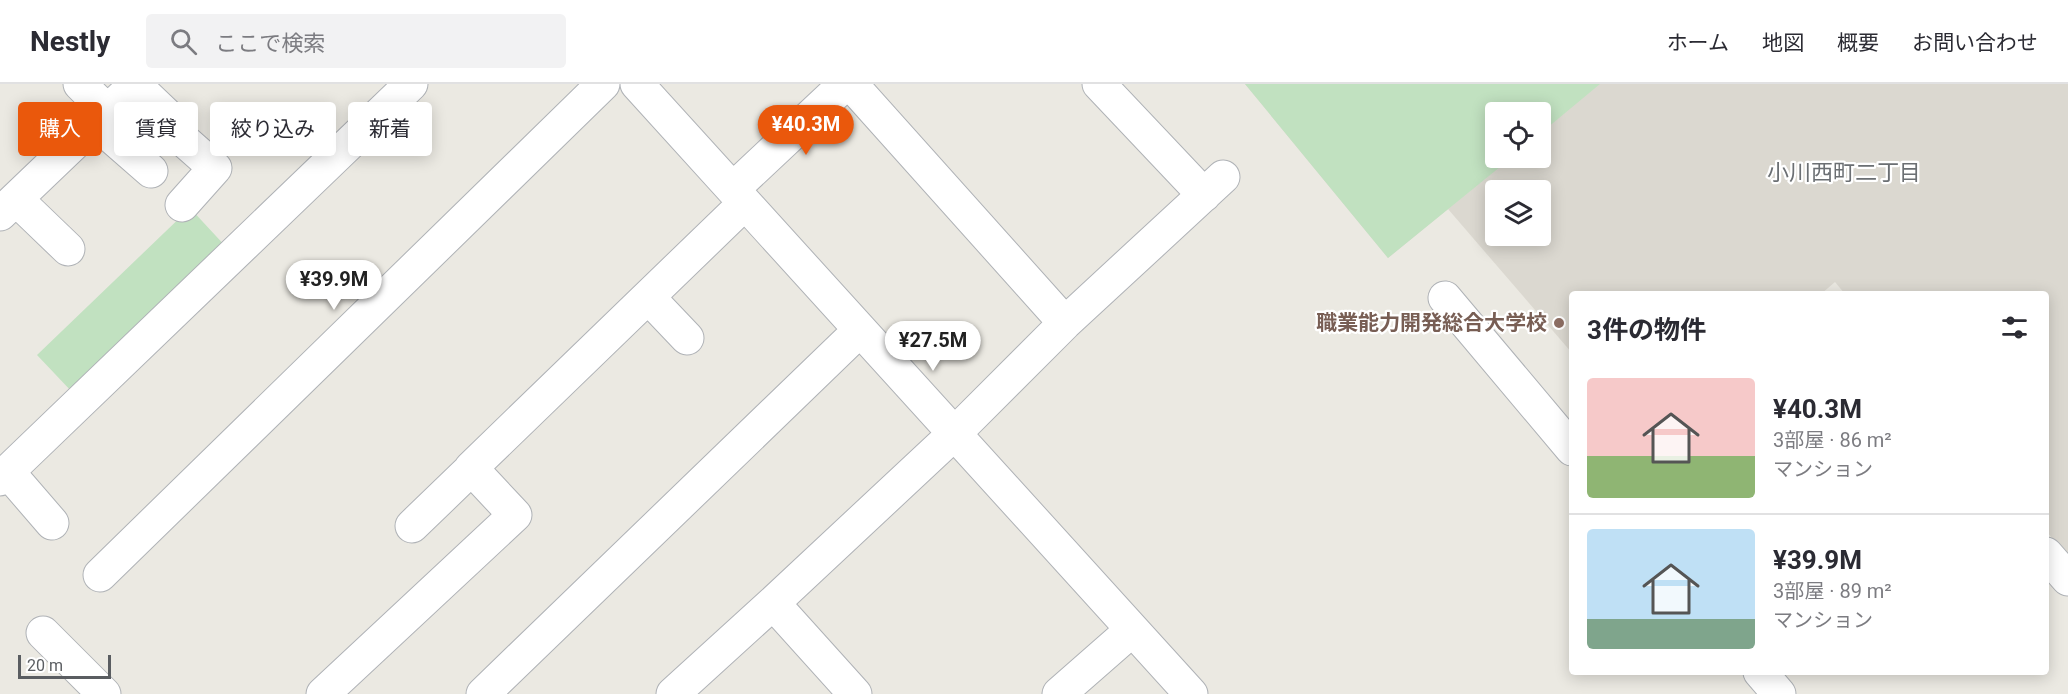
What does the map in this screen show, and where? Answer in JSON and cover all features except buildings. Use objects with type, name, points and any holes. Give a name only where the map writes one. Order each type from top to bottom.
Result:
[{"type":"street","points":[[80,84],[92,102]]},
{"type":"street","points":[[151,171],[102,117],[136,84],[180,128],[180,137],[215,168],[182,205]]},
{"type":"street","points":[[52,523],[4,475],[411,84]]},
{"type":"street","points":[[100,575],[603,84]]},
{"type":"street","points":[[637,84],[1191,694]]},
{"type":"street","points":[[412,526],[648,297],[845,84]]},
{"type":"street","points":[[851,84],[1065,323]]},
{"type":"street","points":[[673,694],[955,433],[1065,323],[1214,186],[1099,84]]},
{"type":"street","points":[[61,156],[8,206],[68,249]]},
{"type":"street","points":[[648,297],[687,338]]},
{"type":"street","points":[[1445,298],[1569,445]]},
{"type":"street","points":[[483,694],[860,330]]},
{"type":"street","points":[[326,693],[515,515],[472,468]]},
{"type":"street","points":[[2049,557],[2068,579]]},
{"type":"street","points":[[773,603],[855,694]]},
{"type":"street","points":[[1059,694],[1132,630]]},
{"type":"street","points":[[43,633],[104,694]]},
{"type":"street","points":[[1763,675],[1779,694]]},
{"type":"shaded area","name":"職業能力開発総合大学校","points":[[1245,84],[2068,84],[2068,557],[2049,535],[2049,291],[1842,291],[1835,282],[1824,291],[1569,291],[1569,350],[1448,209],[1388,258]]},
{"type":"green space","points":[[1245,84],[1600,84],[1551,125],[1551,102],[1485,102],[1485,168],[1499,168],[1388,258]]},
{"type":"green space","points":[[190,208],[228,249],[73,393],[37,355]]},
{"type":"place","name":"職業能力開発総合大学校","points":[[1559,323]]},
{"type":"district","name":"小川西町二丁目","points":[[1844,172]]}]
